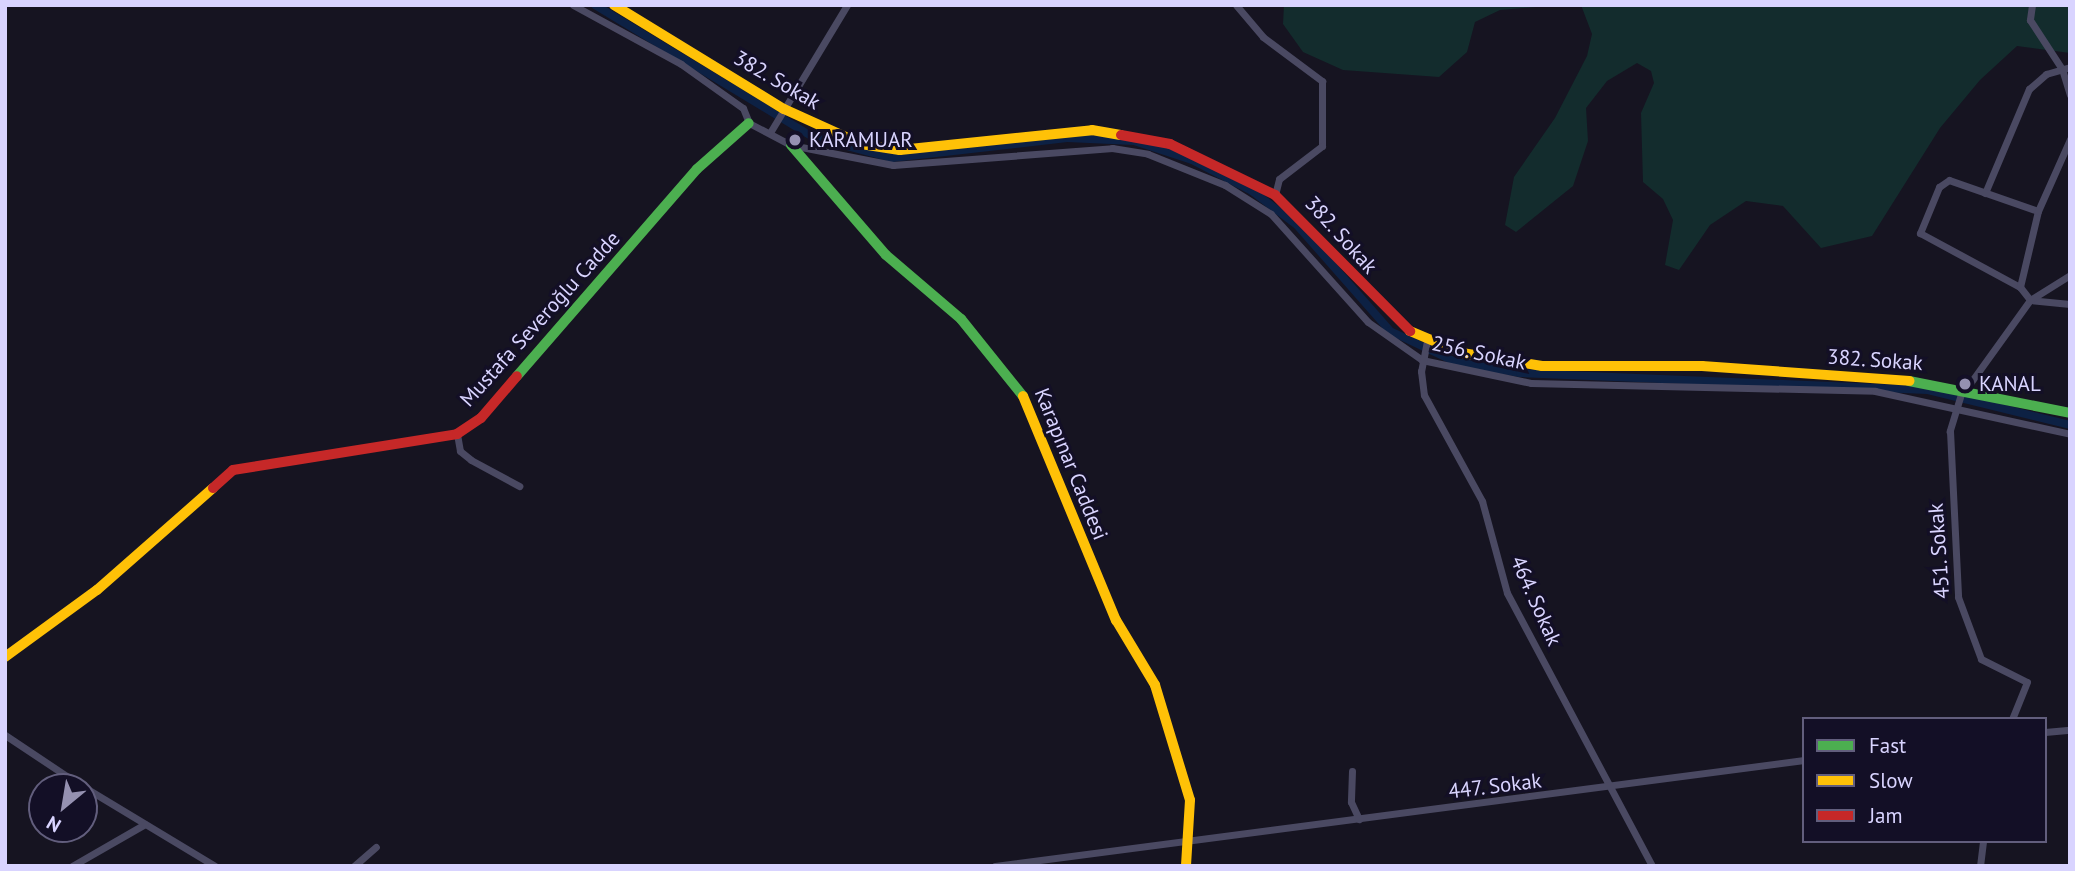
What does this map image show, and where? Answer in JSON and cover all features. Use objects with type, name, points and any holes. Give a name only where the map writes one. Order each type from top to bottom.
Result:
[{"type":"street","points":[[573,5],[634,34],[721,90],[743,108],[749,123]]},
{"type":"street","name":"382. Sokak","points":[[614,5],[784,109],[861,144],[900,150],[1034,132],[1093,130],[1145,138],[1275,195],[1328,244],[1379,307],[1427,341],[1521,364],[1702,366],[2070,413]]},
{"type":"street","points":[[773,127],[847,5]]},
{"type":"street","points":[[1236,5],[1263,37],[1322,81],[1322,146],[1279,179],[1275,195]]},
{"type":"street","points":[[2032,5],[2030,20],[2066,68],[2069,91]]},
{"type":"street","points":[[1986,193],[2029,89],[2066,68]]},
{"type":"street","name":"256. Sokak","points":[[749,123],[773,127],[791,145],[893,165],[1035,151],[1112,148],[1148,154],[1225,185],[1271,214],[1375,328],[1423,357],[1531,383],[1852,389],[1960,398],[2070,434]]},
{"type":"street","name":"Mustafa Severoğlu Cadde","points":[[5,657],[97,590],[233,470],[457,434],[507,390],[697,169],[749,123]]},
{"type":"street","points":[[2020,287],[2038,211],[2070,139]]},
{"type":"street","name":"Karapınar Caddesi","points":[[791,145],[886,255],[961,319],[1020,388],[1116,620],[1156,685],[1170,751],[1190,800],[1186,866]]},
{"type":"street","points":[[2038,211],[1943,182],[1920,233],[2020,287],[2030,300],[2070,304]]},
{"type":"street","points":[[1960,398],[2030,300],[2070,275]]},
{"type":"street","name":"464. Sokak","points":[[1427,341],[1423,357],[1424,395],[1482,501],[1507,593],[1609,790],[1652,866]]},
{"type":"street","name":"451. Sokak","points":[[1960,398],[1950,430],[1958,597],[1981,659],[2027,682],[2013,717]]},
{"type":"street","points":[[457,434],[460,451],[471,460],[519,486]]},
{"type":"street","points":[[2047,732],[2070,730]]},
{"type":"street","points":[[5,735],[63,773]]},
{"type":"street","name":"447. Sokak","points":[[995,866],[1609,790],[1802,760]]},
{"type":"street","points":[[1352,771],[1351,802],[1359,819]]},
{"type":"street","points":[[98,795],[215,866]]},
{"type":"street","points":[[72,866],[145,824]]},
{"type":"street","points":[[1980,866],[1983,843]]},
{"type":"street","points":[[354,866],[376,847]]},
{"type":"green space","points":[[1284,5],[1561,5],[1500,10],[1475,22],[1467,52],[1439,77],[1343,70],[1303,52],[1283,24]]},
{"type":"green space","points":[[1581,5],[2070,5],[2070,53],[2017,46],[1980,80],[1940,128],[1872,236],[1821,248],[1783,206],[1746,201],[1710,225],[1679,270],[1665,265],[1673,220],[1663,199],[1643,182],[1641,113],[1654,83],[1651,71],[1637,63],[1607,81],[1586,108],[1588,141],[1573,186],[1516,232],[1505,225],[1514,177],[1555,118],[1587,56],[1592,34]]},
{"type":"waterway","points":[[595,5],[813,137],[892,158],[1067,138],[1134,141],[1192,160],[1252,191],[1297,225],[1390,331],[1456,362],[1520,373],[1928,390],[2070,425]]},
{"type":"traffic: fast","points":[[517,376],[697,169],[749,123]]},
{"type":"traffic: fast","points":[[791,145],[886,255],[961,319],[1023,396]]},
{"type":"traffic: fast","points":[[1909,381],[2070,413]]},
{"type":"traffic: slow","points":[[614,5],[784,109],[861,144],[900,150],[1092,130],[1121,135]]},
{"type":"traffic: slow","points":[[1410,331],[1462,353],[1542,366],[1702,366],[1909,381]]},
{"type":"traffic: slow","points":[[1023,396],[1116,620],[1155,685],[1190,800],[1186,866]]},
{"type":"traffic: slow","points":[[5,657],[97,590],[213,488]]},
{"type":"traffic: jam","points":[[1121,135],[1170,144],[1275,195],[1410,331]]},
{"type":"traffic: jam","points":[[213,488],[233,470],[457,434],[481,418],[517,376]]},
{"type":"place","name":"KARAMUAR","points":[[795,140]]},
{"type":"place","name":"KANAL","points":[[1965,384]]}]
